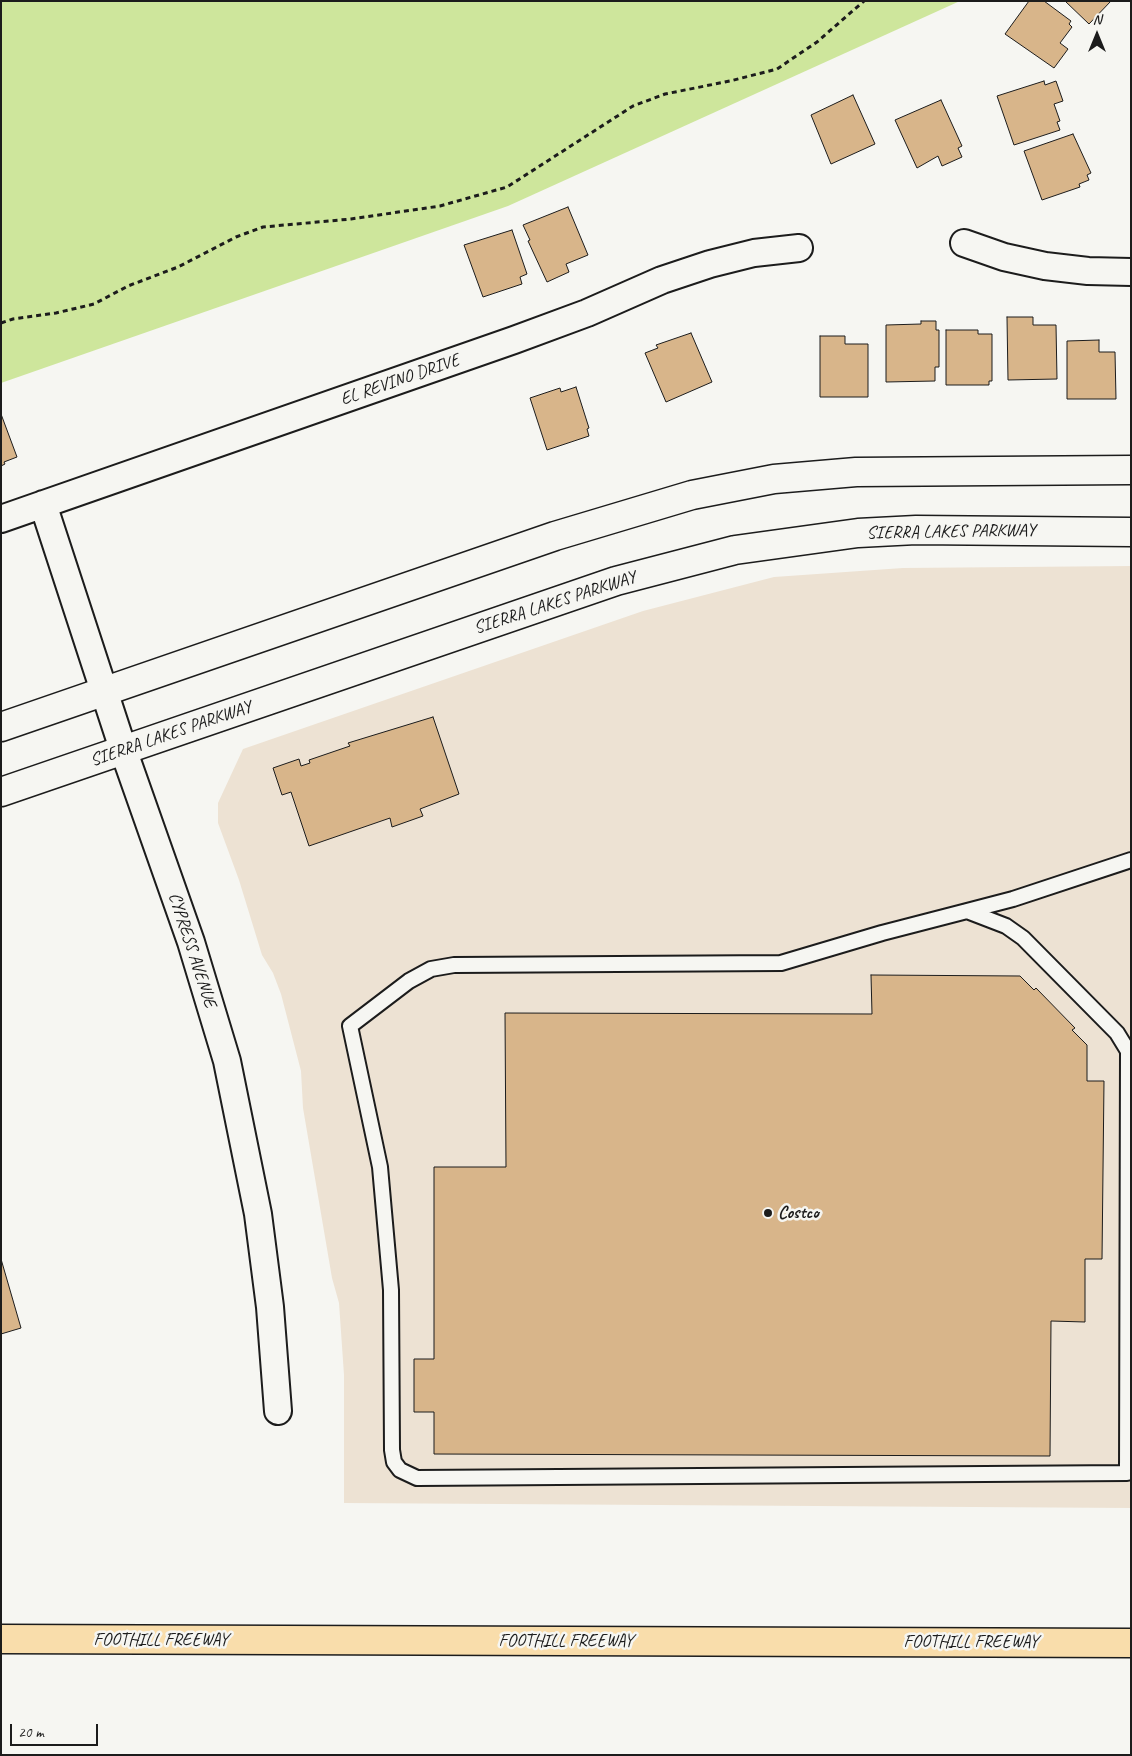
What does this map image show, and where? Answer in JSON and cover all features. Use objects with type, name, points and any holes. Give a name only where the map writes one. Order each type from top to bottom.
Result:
[{"type":"highway","name":"FOOTHILL FREEWAY","points":[[1,1639],[1131,1643]]},
{"type":"street","points":[[964,243],[1004,257],[1045,266],[1088,271],[1131,272]]},
{"type":"street","name":"EL REVINO DRIVE","points":[[1,518],[514,340],[587,313],[662,280],[710,264],[754,253],[798,248]]},
{"type":"street","points":[[1,727],[555,536],[692,495],[774,479],[856,472],[1131,470]]},
{"type":"street","name":"CYPRESS AVENUE","points":[[43,504],[123,749],[191,942],[227,1061],[258,1214],[270,1307],[278,1411]]},
{"type":"street","name":"SIERRA LAKES PARKWAY","points":[[1,792],[616,581],[735,550],[858,533],[916,530],[1131,532]]},
{"type":"lane","points":[[967,911],[1006,926],[1023,938],[1117,1033],[1128,1051],[1127,1473],[416,1478],[400,1470],[394,1462],[392,1450],[391,1290],[380,1167],[350,1026],[409,981],[431,970],[446,966],[781,963],[882,933],[1013,899],[1131,860]]},
{"type":"path","points":[[1,323],[13,318],[56,313],[94,304],[128,286],[178,267],[236,237],[263,228],[351,219],[440,206],[507,188],[633,106],[665,94],[777,69],[817,42],[864,1]]},
{"type":"shaded area","points":[[1131,566],[1131,1508],[344,1503],[344,1375],[339,1303],[332,1278],[303,1108],[301,1071],[281,994],[273,973],[262,955],[239,880],[218,823],[218,803],[243,749],[643,611],[774,577],[903,568]]},
{"type":"green space","points":[[1,1],[960,1],[508,206],[1,383]]},
{"type":"building","points":[[1029,1],[1044,1],[1071,21],[1069,24],[1072,27],[1060,43],[1068,49],[1054,68],[1005,34]]},
{"type":"building","points":[[1065,1],[1111,1],[1089,24]]},
{"type":"building","points":[[1044,81],[1045,85],[1056,81],[1063,101],[1054,104],[1060,121],[1057,122],[1060,130],[1014,145],[997,96]]},
{"type":"building","points":[[853,95],[875,144],[831,164],[811,115]]},
{"type":"building","points":[[941,100],[962,146],[958,148],[962,157],[942,166],[938,156],[917,168],[895,120]]},
{"type":"building","points":[[1073,134],[1091,173],[1087,175],[1089,180],[1079,184],[1080,187],[1042,200],[1024,151]]},
{"type":"building","points":[[568,207],[588,255],[566,264],[569,272],[547,282],[528,241],[530,240],[523,225]]},
{"type":"building","points":[[512,230],[527,274],[520,277],[522,284],[483,297],[464,245]]},
{"type":"building","points":[[1007,317],[1033,317],[1033,325],[1056,325],[1057,379],[1008,380]]},
{"type":"building","points":[[921,321],[936,321],[936,330],[939,330],[939,367],[935,367],[935,381],[886,382],[886,325],[921,324]]},
{"type":"building","points":[[946,330],[978,330],[978,334],[992,334],[992,381],[989,381],[989,385],[946,385]]},
{"type":"building","points":[[691,333],[712,382],[666,402],[645,353],[658,348],[656,345]]},
{"type":"building","points":[[820,336],[845,336],[845,344],[868,344],[868,397],[820,397]]},
{"type":"building","points":[[1099,340],[1099,352],[1115,352],[1116,399],[1067,399],[1067,341]]},
{"type":"building","points":[[576,387],[589,428],[587,429],[589,436],[547,450],[530,398],[560,388],[561,392]]},
{"type":"building","points":[[1,414],[17,457],[4,462],[5,464],[1,466]]},
{"type":"building","points":[[433,717],[459,794],[420,809],[423,816],[392,827],[390,818],[309,846],[291,792],[282,795],[273,768],[299,759],[301,766],[310,763],[309,760],[350,746],[348,743]]},
{"type":"building","name":"Costco","points":[[871,975],[1020,976],[1034,990],[1036,988],[1075,1028],[1072,1030],[1087,1045],[1087,1081],[1104,1081],[1102,1259],[1085,1259],[1085,1322],[1051,1321],[1050,1456],[434,1454],[434,1412],[414,1412],[414,1359],[434,1359],[434,1167],[506,1167],[505,1013],[872,1014]]},
{"type":"building","points":[[1,1259],[21,1328],[1,1334]]},
{"type":"place","name":"Costco","points":[[768,1213]]}]
